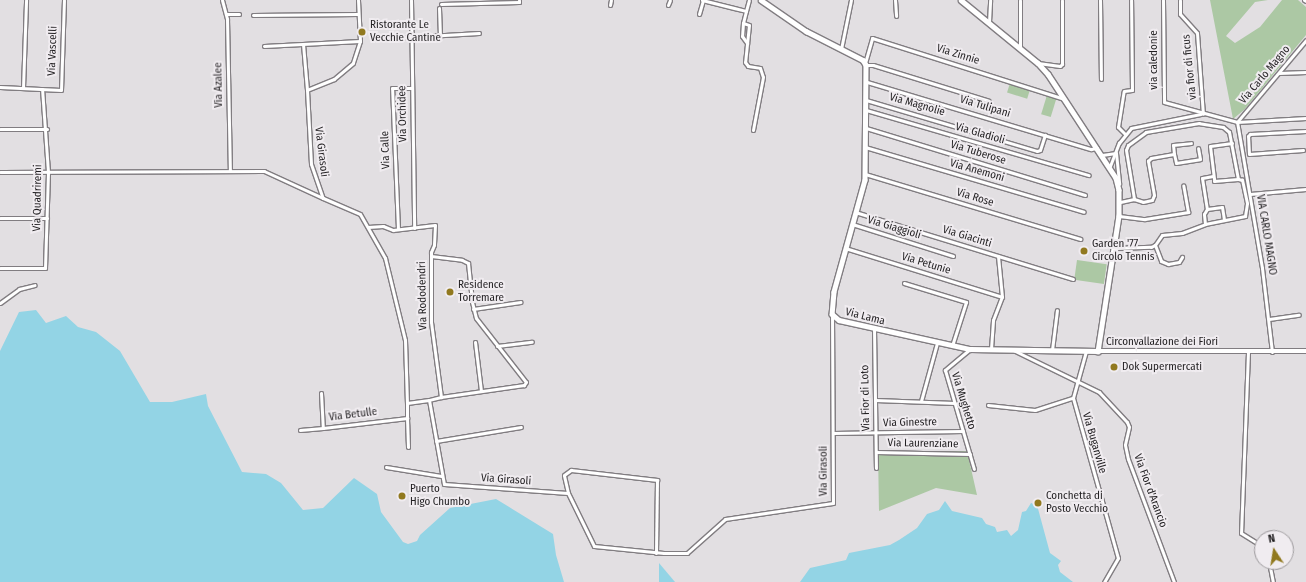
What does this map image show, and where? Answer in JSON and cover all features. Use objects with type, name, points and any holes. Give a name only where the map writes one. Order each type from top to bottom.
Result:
[{"type":"street","points":[[24,88],[26,0]]},
{"type":"street","name":"Via Vascelli","points":[[0,87],[60,90],[64,0]]},
{"type":"street","name":"Via Azalee","points":[[222,0],[226,14],[230,171]]},
{"type":"street","points":[[307,90],[334,79],[353,63],[360,42],[358,0]]},
{"type":"street","name":"Via Orchidee","points":[[411,0],[414,228]]},
{"type":"street","points":[[610,5],[611,0]]},
{"type":"street","points":[[668,5],[670,0]]},
{"type":"street","points":[[699,14],[702,0],[746,11]]},
{"type":"street","points":[[747,44],[742,36],[743,23],[749,0]]},
{"type":"street","points":[[761,0],[806,31],[866,64],[989,101]]},
{"type":"street","points":[[841,51],[851,0]]},
{"type":"street","points":[[895,0],[896,16]]},
{"type":"street","name":"Circonvallazione dei Fiori","points":[[961,0],[989,22],[1020,50],[1038,63],[1110,166],[1119,190],[1120,202],[1098,351],[1306,351]]},
{"type":"street","points":[[989,22],[990,0]]},
{"type":"street","points":[[1020,0],[1020,50]]},
{"type":"street","points":[[1038,63],[1041,61],[1060,66],[1062,64],[1062,0]]},
{"type":"street","points":[[1100,0],[1101,78]]},
{"type":"street","points":[[1125,134],[1118,127],[1123,92],[1132,90],[1131,0]]},
{"type":"street","name":"via caledonie","points":[[1163,0],[1164,102],[1203,114]]},
{"type":"street","name":"via fior di ficus","points":[[1180,0],[1180,14],[1197,34],[1203,114]]},
{"type":"street","points":[[441,4],[518,1]]},
{"type":"street","points":[[439,8],[440,35]]},
{"type":"street","points":[[226,14],[239,14]]},
{"type":"street","points":[[253,15],[358,14]]},
{"type":"street","points":[[743,23],[749,26],[745,62],[748,66],[760,68],[763,77],[753,130]]},
{"type":"street","points":[[393,38],[479,33]]},
{"type":"street","name":"Via Zinnie","points":[[866,64],[872,38],[1064,99]]},
{"type":"street","name":"Via Carlo Magno","points":[[1237,122],[1306,40]]},
{"type":"street","points":[[264,46],[360,42]]},
{"type":"street","name":"Via Girasoli","points":[[303,44],[311,164],[317,188],[323,198]]},
{"type":"street","name":"Via Lama","points":[[866,64],[865,174],[834,292],[832,314],[839,320],[937,343],[970,349],[1098,351]]},
{"type":"street","points":[[1278,73],[1306,72]]},
{"type":"street","name":"Via Tulipani","points":[[867,82],[1091,149],[1098,148]]},
{"type":"street","name":"Via Calle","points":[[398,230],[392,88],[412,88]]},
{"type":"street","name":"Via Quadriremi","points":[[0,268],[45,268],[48,172],[47,129],[42,89]]},
{"type":"street","name":"Via Magnolie","points":[[866,100],[1037,151],[1040,150],[1045,135]]},
{"type":"street","name":"Via Gladioli","points":[[866,110],[1089,175]]},
{"type":"street","points":[[1110,166],[1125,134],[1138,125],[1203,114],[1237,122],[1306,118]]},
{"type":"street","name":"VIA CARLO MAGNO","points":[[1237,122],[1252,202],[1269,319],[1272,352]]},
{"type":"street","points":[[1134,199],[1126,150],[1128,145],[1146,132],[1200,123],[1227,128],[1232,143],[1238,179]]},
{"type":"street","name":"Via Tuberose","points":[[866,128],[1085,195]]},
{"type":"street","points":[[0,129],[47,129]]},
{"type":"street","points":[[1249,154],[1250,134],[1306,131]]},
{"type":"street","points":[[1191,143],[1173,145],[1176,163],[1200,159],[1198,148]]},
{"type":"street","points":[[1155,245],[1162,235],[1182,233],[1205,224],[1245,216],[1247,203],[1242,180],[1214,181],[1213,176],[1210,146],[1232,143]]},
{"type":"street","name":"Via Anemoni","points":[[865,147],[1084,212]]},
{"type":"street","points":[[1232,148],[1241,147]]},
{"type":"street","points":[[1242,154],[1303,150]]},
{"type":"street","points":[[1102,155],[1116,153]]},
{"type":"street","points":[[1116,153],[1119,190]]},
{"type":"street","points":[[1120,202],[1134,199],[1149,201],[1154,195],[1148,161],[1151,158],[1174,154]]},
{"type":"street","points":[[0,172],[264,171],[360,214],[385,258],[402,326],[406,353],[408,447]]},
{"type":"street","name":"Via Rose","points":[[865,174],[1080,239]]},
{"type":"street","points":[[1205,224],[1204,214],[1207,209],[1202,178],[1213,176]]},
{"type":"street","points":[[1119,216],[1145,219],[1188,212],[1183,185]]},
{"type":"street","points":[[1250,194],[1306,189]]},
{"type":"street","points":[[1247,203],[1252,202]]},
{"type":"street","points":[[1207,209],[1222,207],[1224,220]]},
{"type":"street","name":"Via Giacinti","points":[[855,212],[1073,279]]},
{"type":"street","points":[[0,218],[47,218]]},
{"type":"street","name":"Via Giaggioli","points":[[852,224],[953,256]]},
{"type":"street","name":"Via Rododendri","points":[[368,227],[383,226],[398,230],[435,225],[431,256],[430,322],[441,397]]},
{"type":"street","points":[[1114,248],[1155,245]]},
{"type":"street","points":[[1155,245],[1162,261],[1168,264],[1178,262],[1182,257]]},
{"type":"street","name":"Via Petunie","points":[[845,248],[1002,297]]},
{"type":"street","points":[[407,403],[524,385],[526,382],[482,327],[473,309],[468,264],[462,260],[431,256]]},
{"type":"street","points":[[991,349],[993,320],[1002,297],[998,256]]},
{"type":"street","points":[[904,283],[966,302],[952,346]]},
{"type":"street","points":[[0,303],[19,289],[35,285]]},
{"type":"street","points":[[473,309],[520,302]]},
{"type":"street","points":[[1052,350],[1057,310]]},
{"type":"street","name":"Via Girasoli","points":[[441,476],[444,484],[568,493],[594,546],[656,553],[687,553],[725,519],[833,503],[832,314]]},
{"type":"street","points":[[1269,319],[1299,315]]},
{"type":"street","name":"Via Fior di Loto","points":[[874,328],[876,468]]},
{"type":"street","points":[[475,342],[481,391]]},
{"type":"street","points":[[497,346],[532,342]]},
{"type":"street","points":[[921,401],[937,343]]},
{"type":"street","name":"Via Mughetto","points":[[970,349],[945,370],[974,468]]},
{"type":"street","name":"Via Fior d'Arancio","points":[[1012,350],[1102,394],[1128,424],[1125,445],[1128,459],[1174,582]]},
{"type":"street","points":[[988,405],[1035,410],[1073,398],[1086,351]]},
{"type":"street","points":[[1248,352],[1241,533],[1254,541]]},
{"type":"street","name":"Via Betulle","points":[[321,393],[323,428],[407,418]]},
{"type":"street","name":"Via Buganville","points":[[1073,398],[1118,558],[1104,582]]},
{"type":"street","points":[[386,467],[441,476],[429,400]]},
{"type":"street","points":[[875,400],[954,403]]},
{"type":"street","points":[[436,441],[521,427]]},
{"type":"street","points":[[300,430],[323,428]]},
{"type":"street","name":"Via Ginestre","points":[[833,433],[963,431]]},
{"type":"street","name":"Via Laurenziane","points":[[876,452],[970,454]]},
{"type":"street","points":[[568,493],[564,475],[571,470],[657,480],[656,553]]},
{"type":"street","points":[[1271,570],[1273,582]]},
{"type":"green space","points":[[1210,0],[1268,0],[1255,2],[1226,36],[1235,43],[1260,27],[1282,0],[1298,0],[1306,7],[1306,35],[1244,110],[1233,119]]},
{"type":"green space","points":[[1010,83],[1030,89],[1027,99],[1007,93]]},
{"type":"green space","points":[[1047,95],[1057,98],[1051,117],[1041,114]]},
{"type":"green space","points":[[1077,260],[1107,264],[1104,284],[1074,280]]},
{"type":"green space","points":[[878,451],[967,451],[977,495],[936,488],[879,511]]},
{"type":"water","points":[[36,310],[46,323],[66,316],[78,327],[96,332],[120,351],[150,402],[172,402],[206,394],[208,406],[242,472],[266,474],[281,483],[303,510],[323,508],[354,478],[377,494],[381,512],[403,542],[408,544],[417,541],[420,535],[450,508],[496,499],[553,534],[556,555],[564,582],[0,582],[0,351],[19,312]]},
{"type":"water","points":[[945,501],[952,511],[982,518],[986,524],[995,527],[997,532],[1007,530],[1011,536],[1018,530],[1022,512],[1026,511],[1031,503],[1037,505],[1050,553],[1061,561],[1058,565],[1060,572],[1073,582],[800,582],[810,568],[846,560],[849,553],[890,545],[899,540],[917,528],[927,514],[939,510]]},
{"type":"water","points":[[659,563],[675,582],[659,582]]},
{"type":"place","name":"Ristorante Le Vecchie Cantine","points":[[362,32]]},
{"type":"place","name":"Garden '77 Circolo Tennis","points":[[1084,251]]},
{"type":"place","name":"Residence Torremare","points":[[450,292]]},
{"type":"place","name":"Dok Supermercati","points":[[1114,367]]},
{"type":"place","name":"Puerto Higo Chumbo","points":[[402,496]]},
{"type":"place","name":"Conchetta di Posto Vecchio","points":[[1038,503]]}]
